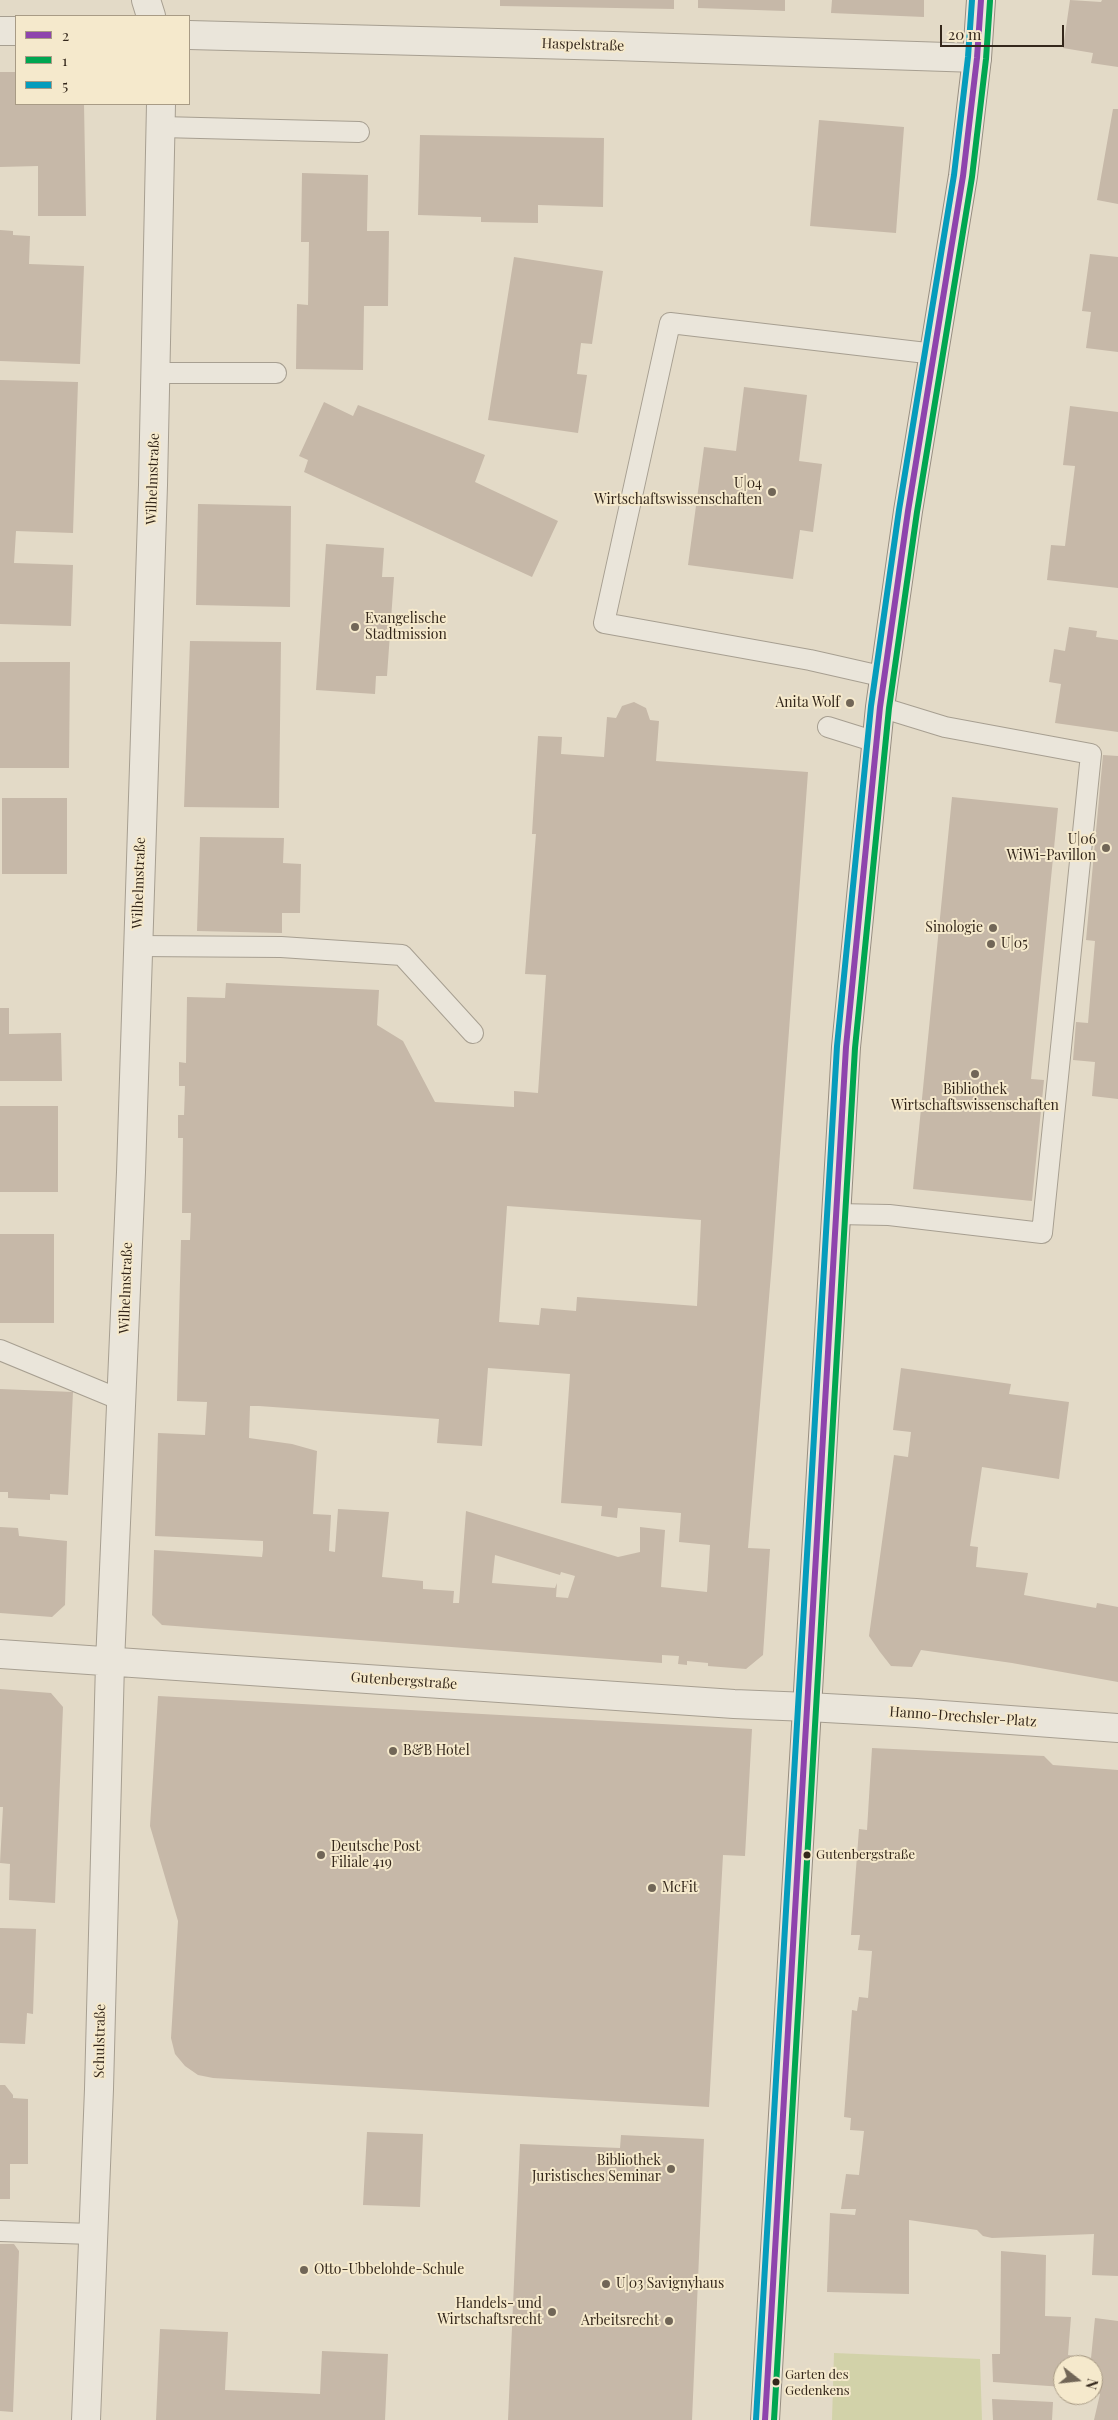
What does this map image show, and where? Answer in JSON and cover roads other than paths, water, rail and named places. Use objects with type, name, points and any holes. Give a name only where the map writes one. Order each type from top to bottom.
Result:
[{"type":"street","points":[[146,0],[151,15]]},
{"type":"street","points":[[765,2420],[846,1047],[880,707],[908,511],[963,176],[977,58],[981,0]]},
{"type":"street","points":[[0,31],[15,31]]},
{"type":"street","name":"Haspelstraße","points":[[190,35],[977,58]]},
{"type":"street","name":"Wilhelmstraße","points":[[110,1663],[127,1263],[156,373],[161,115]]},
{"type":"street","name":"Gutenbergstraße","points":[[0,1654],[110,1663],[808,1707]]},
{"type":"street","name":"Schulstraße","points":[[86,2420],[98,2089],[110,1663]]},
{"type":"street","name":"Hanno-Drechsler-Platz","points":[[808,1707],[1118,1728]]},
{"type":"lane","points":[[161,115],[359,132]]},
{"type":"lane","points":[[885,677],[810,660],[604,623],[670,323],[934,354]]},
{"type":"lane","points":[[156,373],[276,373]]},
{"type":"lane","points":[[836,1214],[889,1215],[1042,1233],[1092,754],[945,727],[880,707]]},
{"type":"lane","points":[[828,727],[876,742]]},
{"type":"lane","points":[[137,946],[281,947],[402,955],[473,1034]]},
{"type":"lane","points":[[0,1350],[121,1400]]},
{"type":"lane","points":[[0,2231],[92,2234]]},
{"type":"place","name":"U|04 Wirtschaftswissenschaften","points":[[772,492]]},
{"type":"place","name":"Evangelische Stadtmission","points":[[355,627]]},
{"type":"place","name":"Anita Wolf","points":[[850,703]]},
{"type":"place","name":"U|06 WiWi-Pavillon","points":[[1106,848]]},
{"type":"place","name":"Sinologie","points":[[993,928]]},
{"type":"place","name":"U|05","points":[[991,944]]},
{"type":"place","name":"Bibliothek Wirtschaftswissenschaften","points":[[975,1074]]},
{"type":"place","name":"B&B Hotel","points":[[393,1751]]},
{"type":"place","name":"Deutsche Post Filiale 419","points":[[321,1855]]},
{"type":"place","name":"Gutenbergstraße","points":[[807,1855]]},
{"type":"place","name":"McFit","points":[[652,1888]]},
{"type":"place","name":"Bibliothek Juristisches Seminar","points":[[671,2169]]},
{"type":"place","name":"Otto-Ubbelohde-Schule","points":[[304,2270]]},
{"type":"place","name":"U|03 Savignyhaus","points":[[606,2284]]},
{"type":"place","name":"Handels- und Wirtschaftsrecht","points":[[552,2312]]},
{"type":"place","name":"Arbeitsrecht","points":[[669,2321]]},
{"type":"place","name":"Garten des Gedenkens","points":[[776,2382]]}]
